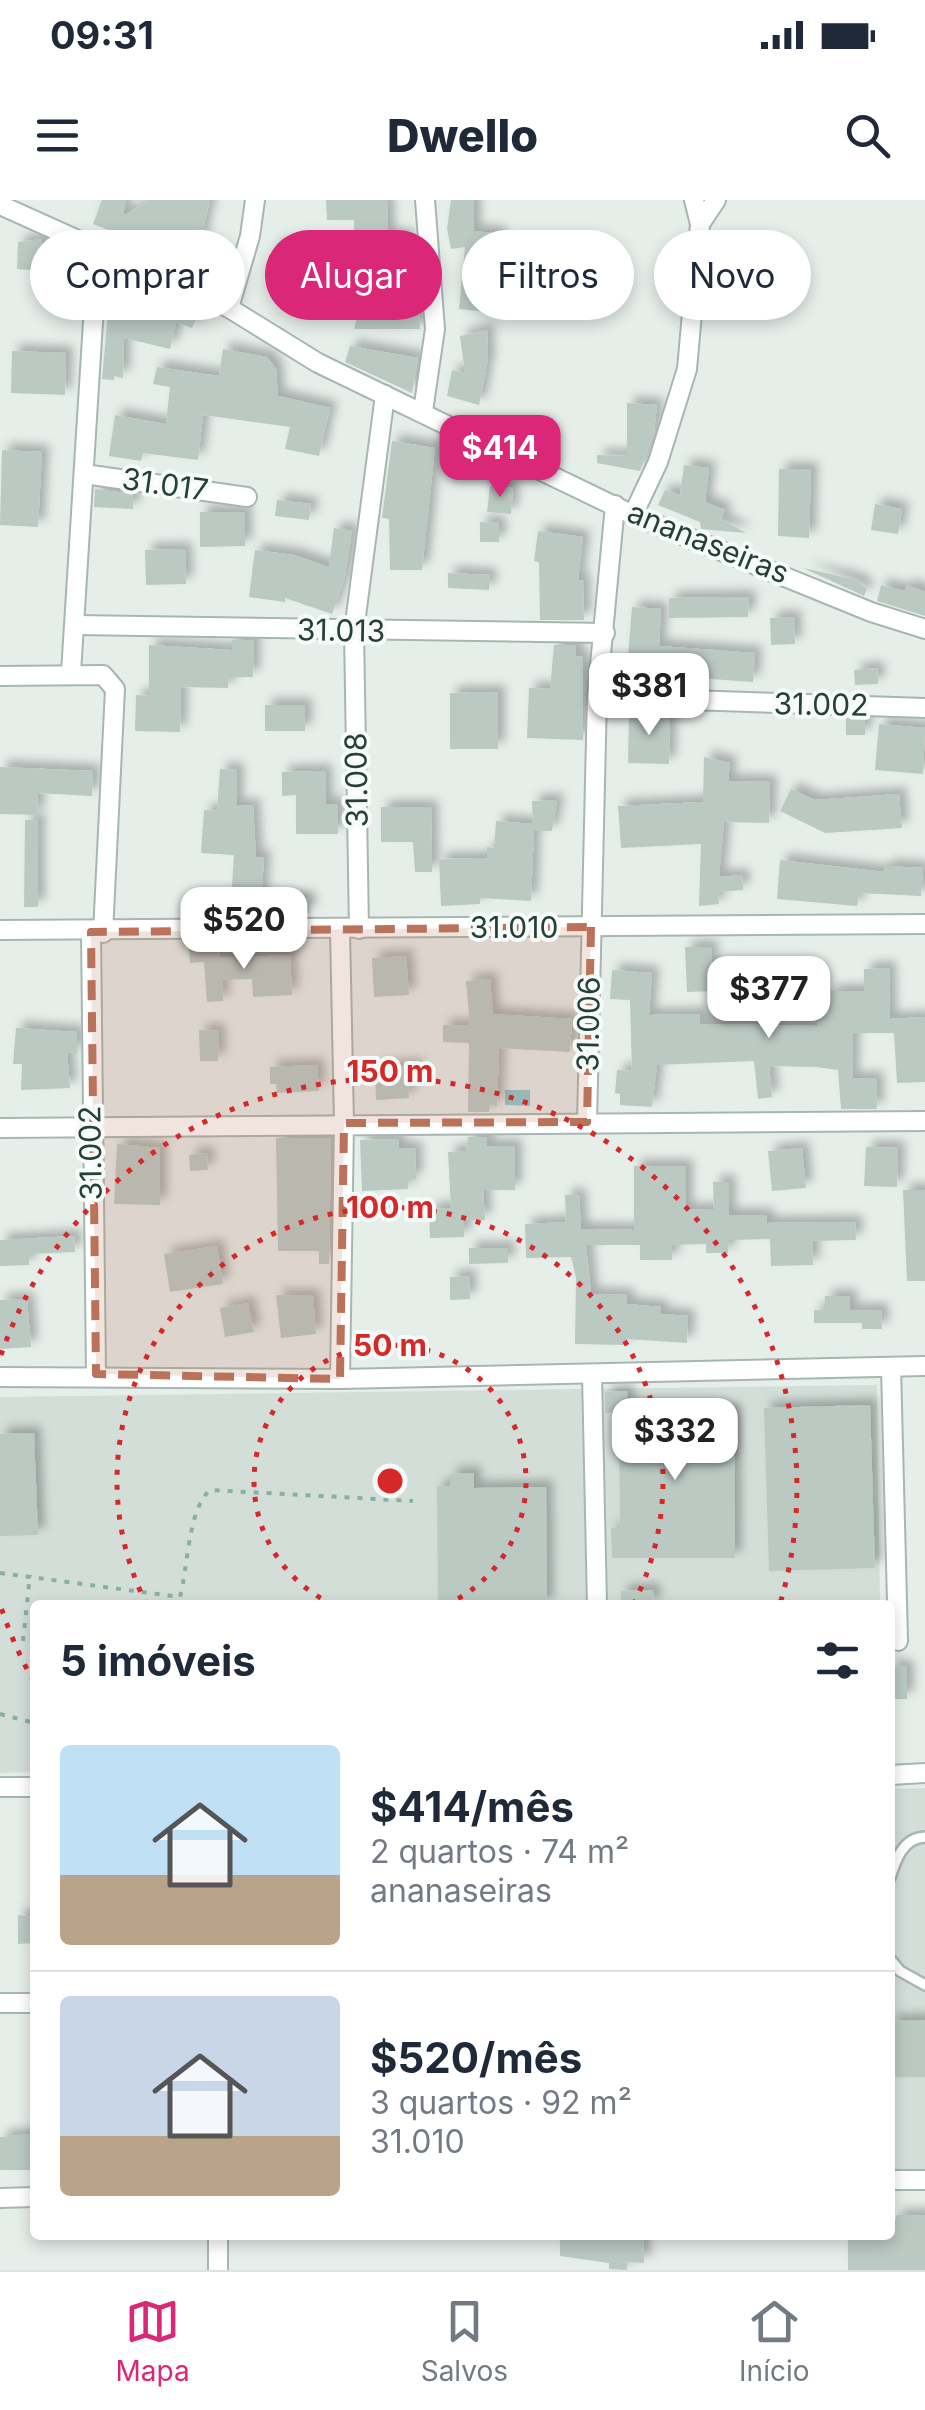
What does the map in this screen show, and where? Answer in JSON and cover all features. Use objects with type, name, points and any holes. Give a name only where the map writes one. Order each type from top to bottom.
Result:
[{"type":"street","points":[[245,253],[255,200]]},
{"type":"street","points":[[423,412],[435,329],[425,200]]},
{"type":"street","points":[[633,515],[658,462],[687,369],[700,224],[694,200]]},
{"type":"street","points":[[700,224],[716,200]]},
{"type":"street","name":"ananaseiras","points":[[0,206],[28,208],[68,230]]},
{"type":"street","name":"ananaseiras","points":[[245,318],[318,363],[633,515],[824,589],[870,612],[925,628]]},
{"type":"street","points":[[0,676],[72,673],[96,320]]},
{"type":"street","name":"31.008","points":[[359,929],[354,631],[385,395]]},
{"type":"street","name":"31.017","points":[[84,474],[247,496]]},
{"type":"street","name":"31.006","points":[[587,1122],[596,697],[615,505]]},
{"type":"street","name":"31.013","points":[[76,625],[605,632]]},
{"type":"street","name":"31.002","points":[[72,673],[103,675],[115,689],[98,933],[90,1125],[96,1374]]},
{"type":"street","name":"31.002","points":[[596,697],[925,708]]},
{"type":"street","name":"31.010","points":[[0,930],[98,933],[925,924]]},
{"type":"street","points":[[340,929],[344,1124],[340,1378]]},
{"type":"street","points":[[0,1128],[925,1121]]},
{"type":"street","points":[[0,1377],[96,1374],[340,1378],[925,1366]]},
{"type":"street","points":[[891,1367],[898,1641]]},
{"type":"street","points":[[592,1374],[597,1600]]},
{"type":"street","points":[[895,1774],[925,1773]]},
{"type":"street","points":[[0,1787],[30,1787]]},
{"type":"street","points":[[0,2003],[30,2003]]},
{"type":"street","points":[[895,2180],[925,2180]]},
{"type":"street","points":[[0,2198],[30,2197]]},
{"type":"street","points":[[218,2240],[218,2270]]},
{"type":"lane","points":[[895,1866],[903,1848],[914,1838],[925,1836]]},
{"type":"lane","points":[[895,1966],[925,1986]]},
{"type":"path","points":[[0,1573],[180,1598],[191,1553],[193,1520],[200,1498],[210,1490],[413,1501]]},
{"type":"path","points":[[23,1641],[30,1575]]},
{"type":"path","points":[[0,1714],[30,1722]]},
{"type":"highlighted area","points":[[591,927],[587,1122],[344,1123],[340,1379],[96,1374],[91,932]]},
{"type":"shaded area","points":[[877,1385],[880,1600],[30,1600],[30,1772],[0,1773],[0,1397]]},
{"type":"shaded area","points":[[925,1788],[925,2175],[895,2175],[895,1789]]},
{"type":"water","points":[[505,1090],[530,1090],[530,1106],[505,1105]]},
{"type":"building","points":[[102,200],[126,200],[123,216],[150,200],[210,200],[203,230],[108,230],[93,224]]},
{"type":"building","points":[[326,200],[387,200],[388,230],[354,230],[354,220],[327,220]]},
{"type":"building","points":[[451,200],[474,200],[474,230],[462,230],[462,247],[451,249],[447,229]]},
{"type":"building","points":[[30,240],[30,270],[17,269],[18,242]]},
{"type":"building","points":[[107,320],[196,320],[192,328],[176,322],[170,349],[124,338],[123,378],[102,379]]},
{"type":"building","points":[[356,320],[420,320],[420,329],[354,329]]},
{"type":"building","points":[[487,330],[488,359],[479,405],[447,396],[452,370],[465,373],[460,336]]},
{"type":"building","points":[[350,346],[418,358],[412,393],[345,362]]},
{"type":"building","points":[[223,349],[267,357],[276,369],[278,396],[330,408],[319,456],[285,449],[290,427],[203,415],[198,460],[143,453],[141,461],[109,456],[115,415],[166,424],[170,387],[153,384],[157,367],[219,376]]},
{"type":"building","points":[[12,351],[66,353],[65,395],[11,393]]},
{"type":"building","points":[[627,403],[657,405],[654,432],[640,471],[597,463],[597,455],[627,456]]},
{"type":"building","points":[[392,441],[435,448],[422,570],[390,570],[389,519],[382,518]]},
{"type":"building","points":[[2,450],[42,452],[38,527],[0,525]]},
{"type":"building","points":[[684,465],[709,468],[705,502],[725,510],[721,519],[746,533],[701,529],[700,522],[658,505],[665,490],[680,495]]},
{"type":"building","points":[[779,469],[811,469],[809,538],[778,536]]},
{"type":"building","points":[[490,486],[513,488],[511,514],[487,512]]},
{"type":"building","points":[[95,489],[133,494],[133,509],[94,507]]},
{"type":"building","points":[[277,500],[311,504],[309,520],[275,516]]},
{"type":"building","points":[[875,504],[902,509],[898,534],[871,530]]},
{"type":"building","points":[[200,512],[245,512],[245,546],[200,547]]},
{"type":"building","points":[[480,522],[499,523],[499,542],[480,542]]},
{"type":"building","points":[[334,528],[352,531],[345,576],[332,614],[285,598],[285,602],[249,597],[255,550],[294,555],[329,567]]},
{"type":"building","points":[[538,531],[583,537],[578,580],[583,580],[584,620],[540,620],[539,562],[534,561]]},
{"type":"building","points":[[185,549],[186,584],[146,585],[145,550]]},
{"type":"building","points":[[803,568],[857,580],[867,589],[864,596]]},
{"type":"building","points":[[448,573],[490,575],[489,590],[448,588]]},
{"type":"building","points":[[881,585],[905,591],[907,585],[925,592],[925,616],[877,601]]},
{"type":"building","points":[[749,597],[748,617],[669,618],[669,598]]},
{"type":"building","points":[[632,607],[661,609],[659,646],[755,653],[753,682],[668,676],[669,662],[628,658]]},
{"type":"building","points":[[794,617],[795,644],[771,645],[770,618]]},
{"type":"building","points":[[232,640],[254,640],[253,677],[228,677],[228,688],[181,687],[180,732],[135,731],[136,695],[149,696],[149,645],[232,650]]},
{"type":"building","points":[[554,645],[576,645],[576,656],[583,657],[583,740],[527,738],[529,688],[550,689]]},
{"type":"building","points":[[877,668],[878,684],[855,685],[854,670]]},
{"type":"building","points":[[498,692],[498,749],[450,749],[450,693]]},
{"type":"building","points":[[265,705],[305,705],[305,731],[265,731]]},
{"type":"building","points":[[629,711],[670,712],[669,764],[628,763]]},
{"type":"building","points":[[846,718],[865,718],[865,735],[846,735]]},
{"type":"building","points":[[879,724],[925,728],[923,774],[875,770]]},
{"type":"building","points":[[704,757],[730,763],[728,781],[770,782],[769,823],[724,822],[719,877],[742,875],[743,890],[718,892],[719,904],[699,906],[701,844],[621,848],[618,806],[703,802]]},
{"type":"building","points":[[0,767],[93,771],[92,796],[37,793],[38,815],[0,814]]},
{"type":"building","points":[[220,769],[237,770],[236,806],[253,805],[256,857],[264,857],[261,905],[231,903],[234,855],[201,853],[204,810],[217,811]]},
{"type":"building","points":[[325,771],[326,804],[338,804],[338,834],[296,834],[296,795],[282,796],[282,772]]},
{"type":"building","points":[[791,789],[815,800],[899,794],[902,828],[825,833],[780,811]]},
{"type":"building","points":[[557,800],[552,831],[534,831],[531,901],[480,898],[480,904],[441,906],[439,859],[487,858],[487,847],[494,848],[496,821],[533,824],[532,801]]},
{"type":"building","points":[[381,807],[431,807],[432,872],[415,872],[413,842],[381,842]]},
{"type":"building","points":[[25,820],[38,820],[38,907],[24,907]]},
{"type":"building","points":[[780,860],[884,872],[885,866],[923,868],[921,896],[859,893],[857,906],[777,899]]},
{"type":"building","points":[[291,898],[309,898],[309,913],[291,913]]},
{"type":"building","points":[[219,945],[220,958],[290,955],[292,995],[253,997],[252,979],[222,980],[223,1001],[207,1002],[204,962],[190,963],[189,947]]},
{"type":"building","points":[[685,947],[711,947],[712,991],[687,992]]},
{"type":"building","points":[[406,956],[409,995],[374,997],[372,958]]},
{"type":"building","points":[[889,968],[890,1019],[925,1017],[925,1082],[897,1083],[894,1033],[853,1033],[852,1079],[876,1078],[877,1109],[841,1109],[838,1070],[816,1067],[769,1066],[772,1097],[758,1099],[754,1061],[657,1065],[652,1107],[620,1105],[620,1094],[615,1093],[617,1070],[632,1071],[630,1000],[610,999],[612,970],[652,973],[649,1015],[700,1014],[700,1024],[817,1026],[817,1000],[829,1000],[830,991],[864,991],[864,969]]},
{"type":"building","points":[[490,979],[493,1014],[572,1019],[570,1052],[499,1048],[497,1106],[490,1105],[489,1112],[468,1112],[469,1043],[443,1042],[443,1025],[470,1026],[466,981]]},
{"type":"building","points":[[16,1028],[77,1032],[77,1053],[67,1052],[70,1088],[21,1090],[22,1064],[13,1064]]},
{"type":"building","points":[[199,1030],[219,1031],[218,1061],[200,1061]]},
{"type":"building","points":[[317,1065],[319,1091],[277,1093],[276,1084],[270,1084],[270,1067]]},
{"type":"building","points":[[416,1065],[417,1078],[408,1079],[409,1098],[376,1100],[375,1067]]},
{"type":"building","points":[[468,1137],[487,1137],[487,1146],[515,1146],[515,1190],[483,1190],[485,1220],[464,1220],[464,1237],[430,1238],[429,1209],[451,1208],[448,1152],[466,1151]]},
{"type":"building","points":[[276,1138],[331,1138],[329,1264],[319,1264],[319,1251],[278,1251]]},
{"type":"building","points":[[398,1139],[399,1148],[415,1148],[416,1179],[408,1179],[408,1189],[362,1191],[360,1140]]},
{"type":"building","points":[[117,1144],[160,1148],[160,1205],[114,1204]]},
{"type":"building","points":[[866,1147],[898,1148],[897,1187],[864,1186]]},
{"type":"building","points":[[802,1148],[806,1188],[772,1191],[768,1151]]},
{"type":"building","points":[[207,1153],[208,1170],[190,1171],[189,1155]]},
{"type":"building","points":[[634,1166],[686,1166],[686,1210],[714,1209],[713,1182],[729,1182],[729,1215],[767,1215],[767,1223],[855,1222],[856,1240],[812,1241],[813,1265],[771,1266],[770,1239],[729,1240],[728,1253],[706,1253],[706,1244],[672,1245],[672,1260],[640,1260],[640,1245],[586,1245],[591,1294],[627,1295],[627,1304],[661,1307],[661,1314],[688,1316],[687,1343],[627,1339],[627,1345],[575,1344],[576,1278],[571,1257],[526,1258],[525,1224],[566,1222],[565,1195],[579,1195],[581,1229],[634,1230]]},
{"type":"building","points":[[903,1190],[925,1190],[925,1281],[907,1281]]},
{"type":"building","points":[[74,1236],[75,1252],[29,1254],[29,1265],[0,1266],[0,1240]]},
{"type":"building","points":[[217,1246],[223,1284],[170,1292],[164,1254]]},
{"type":"building","points":[[469,1248],[508,1248],[508,1263],[469,1264]]},
{"type":"building","points":[[469,1276],[470,1299],[450,1300],[450,1277]]},
{"type":"building","points":[[276,1295],[313,1296],[316,1334],[281,1338]]},
{"type":"building","points":[[825,1296],[850,1296],[850,1310],[881,1310],[882,1329],[862,1329],[862,1323],[814,1323],[814,1310],[825,1310]]},
{"type":"building","points":[[27,1299],[31,1347],[0,1349],[0,1300]]},
{"type":"building","points":[[248,1303],[254,1332],[225,1337],[220,1308]]},
{"type":"building","points":[[627,1391],[628,1410],[734,1411],[735,1558],[612,1558],[611,1528],[620,1528],[619,1412],[605,1413],[605,1392]]},
{"type":"building","points":[[870,1405],[875,1568],[769,1571],[764,1408]]},
{"type":"building","points":[[34,1433],[38,1535],[0,1536],[0,1434]]},
{"type":"building","points":[[474,1473],[474,1488],[546,1487],[547,1600],[438,1600],[437,1486],[450,1486],[450,1474]]},
{"type":"building","points":[[653,1590],[654,1600],[621,1600],[621,1591]]},
{"type":"building","points":[[895,1666],[907,1667],[907,1699],[895,1699]]},
{"type":"building","points":[[18,1915],[30,1916],[30,1943],[18,1944]]},
{"type":"building","points":[[925,2020],[925,2077],[895,2077],[895,2021]]},
{"type":"building","points":[[30,2134],[30,2170],[0,2170],[0,2137]]},
{"type":"building","points":[[897,2215],[925,2215],[925,2270],[848,2270],[848,2240],[895,2240]]},
{"type":"building","points":[[560,2240],[643,2240],[644,2263],[627,2262],[627,2270],[609,2269],[609,2263],[560,2256]]}]
